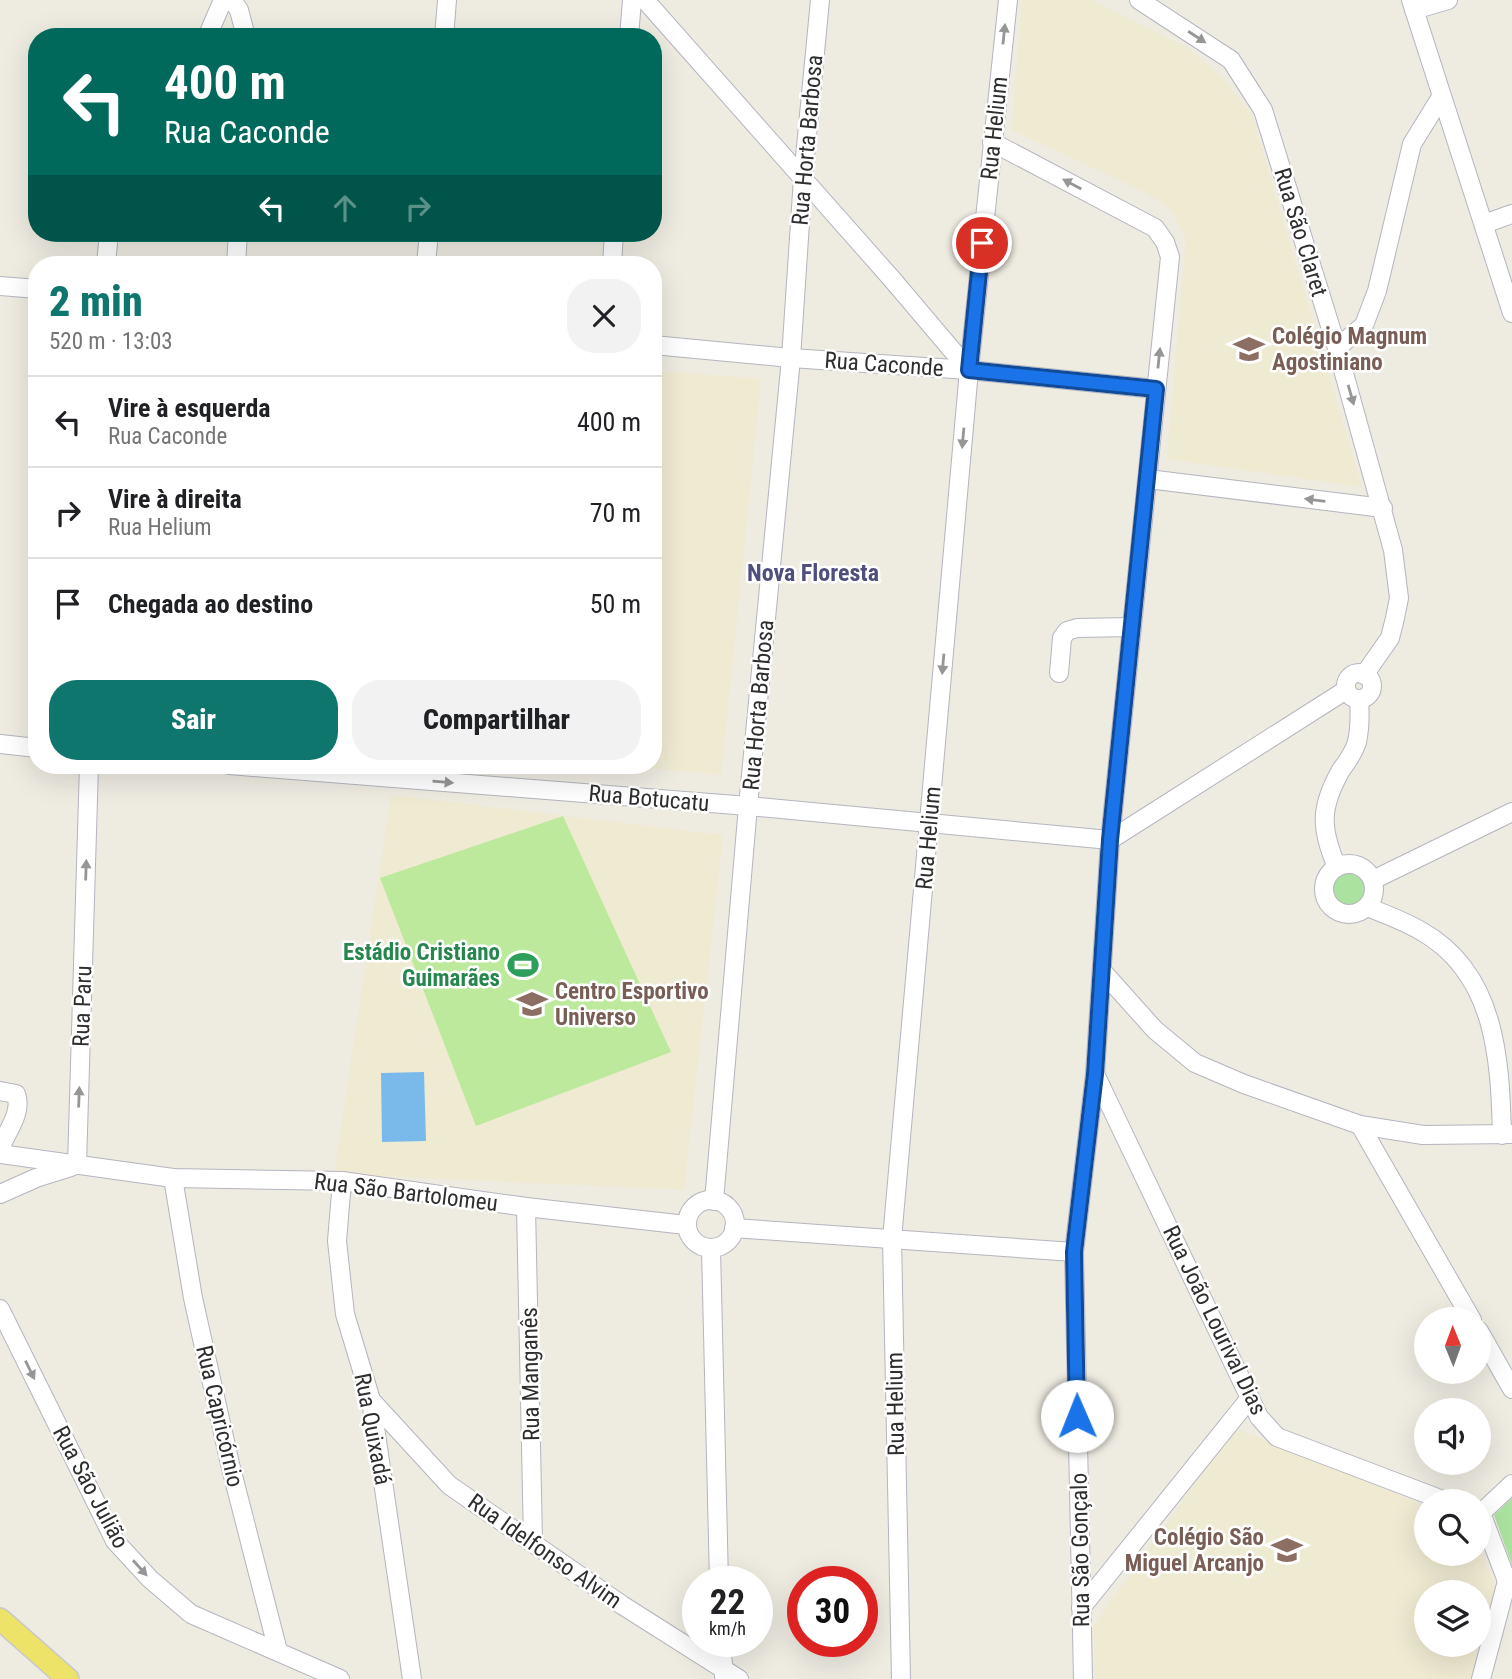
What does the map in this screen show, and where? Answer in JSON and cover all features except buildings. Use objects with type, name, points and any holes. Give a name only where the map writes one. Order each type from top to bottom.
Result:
[{"type":"main road","points":[[0,1619],[68,1679]]},
{"type":"street","points":[[211,28],[223,0]]},
{"type":"street","points":[[232,0],[239,10],[244,28]]},
{"type":"street","points":[[445,28],[447,0]]},
{"type":"street","points":[[630,28],[632,0]]},
{"type":"street","points":[[645,0],[969,370]]},
{"type":"street","name":"Rua Horta Barbosa","points":[[714,1200],[791,358],[803,178],[820,0]]},
{"type":"street","name":"Rua Helium","points":[[901,1679],[892,1240],[969,370],[1008,0]]},
{"type":"street","name":"Rua São Claret","points":[[1141,0],[1231,60],[1262,110],[1337,348],[1383,509],[1393,550],[1399,598],[1390,638],[1364,675],[1371,683],[1371,691],[1366,697],[1353,694]]},
{"type":"street","points":[[1448,0],[1412,5],[1512,313]]},
{"type":"street","points":[[1337,348],[1364,325],[1377,291],[1412,145],[1441,97]]},
{"type":"street","name":"Rua São Gonçalo","points":[[992,142],[1155,228],[1165,242],[1170,257],[1110,840],[1095,1074],[1074,1252],[1083,1679]]},
{"type":"street","points":[[1484,224],[1512,214]]},
{"type":"street","points":[[0,286],[28,288]]},
{"type":"street","name":"Rua Caconde","points":[[662,346],[969,370],[1156,389]]},
{"type":"street","points":[[1148,479],[1383,509]]},
{"type":"street","points":[[1059,673],[1062,638],[1067,631],[1077,628],[1132,627]]},
{"type":"street","points":[[1110,840],[1353,694],[1359,728],[1356,745],[1329,792],[1324,808],[1329,849],[1337,867]]},
{"type":"street","points":[[0,744],[28,747]]},
{"type":"street","name":"Rua Paru","points":[[77,1166],[89,774]]},
{"type":"street","name":"Rua Botucatu","points":[[343,774],[748,806],[1110,840]]},
{"type":"street","points":[[1373,880],[1512,812]]},
{"type":"street","points":[[1355,864],[1366,870],[1373,880],[1374,894],[1367,906],[1354,913],[1346,914],[1332,907],[1325,894],[1326,879],[1337,867],[1355,864]]},
{"type":"street","points":[[1103,972],[1155,1030],[1195,1063],[1244,1084],[1360,1125],[1423,1135],[1507,1134],[1496,1042],[1487,1008],[1462,968],[1444,947],[1422,931],[1367,906]]},
{"type":"street","name":"Rua João Lourival Dias","points":[[1095,1074],[1259,1418],[1277,1437],[1414,1489]]},
{"type":"street","points":[[0,1091],[16,1094],[18,1100],[17,1111],[0,1152]]},
{"type":"street","points":[[1360,1125],[1465,1307]]},
{"type":"street","name":"Rua São Bartolomeu","points":[[0,1152],[77,1166],[173,1178],[342,1181],[526,1207],[686,1225]]},
{"type":"street","points":[[0,1194],[36,1178],[77,1166]]},
{"type":"street","name":"Rua Capricórnio","points":[[173,1178],[193,1298],[230,1464],[278,1651]]},
{"type":"street","name":"Rua Quixadá","points":[[342,1181],[337,1241],[345,1314],[371,1400],[412,1679]]},
{"type":"street","points":[[714,1200],[728,1207],[735,1221],[733,1234],[725,1244],[711,1249],[692,1240],[686,1225],[691,1209],[714,1200]]},
{"type":"street","name":"Rua Manganês","points":[[526,1207],[533,1541]]},
{"type":"street","points":[[734,1228],[1074,1252]]},
{"type":"street","points":[[711,1249],[719,1566]]},
{"type":"street","name":"Rua São Julião","points":[[0,1309],[115,1541],[150,1579],[191,1614],[340,1679]]},
{"type":"street","points":[[1491,1352],[1512,1389]]},
{"type":"street","points":[[1081,1608],[1250,1398]]},
{"type":"street","name":"Rua Idelfonso Alvim","points":[[371,1400],[449,1485],[729,1676]]},
{"type":"street","points":[[1491,1503],[1512,1484]]},
{"type":"street","points":[[1480,1679],[1509,1580],[1491,1538]]},
{"type":"street","points":[[725,1657],[729,1676]]},
{"type":"shaded area","name":"Colégio Magnum Agostiniano","points":[[1022,0],[1090,0],[1188,48],[1223,79],[1252,115],[1362,487],[1167,459],[1186,239],[1171,210],[1148,194],[1012,130]]},
{"type":"shaded area","points":[[662,371],[761,379],[721,775],[662,769]]},
{"type":"shaded area","name":"Centro Esportivo Universo","points":[[391,795],[723,835],[684,1190],[334,1174]]},
{"type":"shaded area","name":"Colégio São Miguel Arcanjo","points":[[1235,1428],[1414,1501],[1414,1566],[1487,1566],[1495,1587],[1491,1602],[1491,1580],[1414,1580],[1414,1657],[1477,1657],[1471,1679],[1095,1679],[1094,1625]]},
{"type":"green space","name":"Estádio Cristiano Guimarães","points":[[563,816],[671,1052],[476,1126],[380,878]]},
{"type":"green space","points":[[1349,870],[1362,876],[1368,889],[1362,902],[1349,908],[1336,902],[1330,889],[1336,876]]},
{"type":"green space","points":[[1512,1498],[1512,1565],[1494,1515]]},
{"type":"water","points":[[424,1072],[426,1141],[382,1142],[381,1073]]},
{"type":"place","name":"Colégio Magnum Agostiniano","points":[[1249,349]]},
{"type":"place","name":"Estádio Cristiano Guimarães","points":[[523,965]]},
{"type":"place","name":"Centro Esportivo Universo","points":[[532,1004]]},
{"type":"place","name":"Colégio São Miguel Arcanjo","points":[[1287,1550]]},
{"type":"district","name":"Nova Floresta","points":[[813,573]]},
{"type":"route","points":[[982,243],[969,370],[1156,389],[1110,840],[1095,1074],[1074,1252],[1077,1416]]}]
